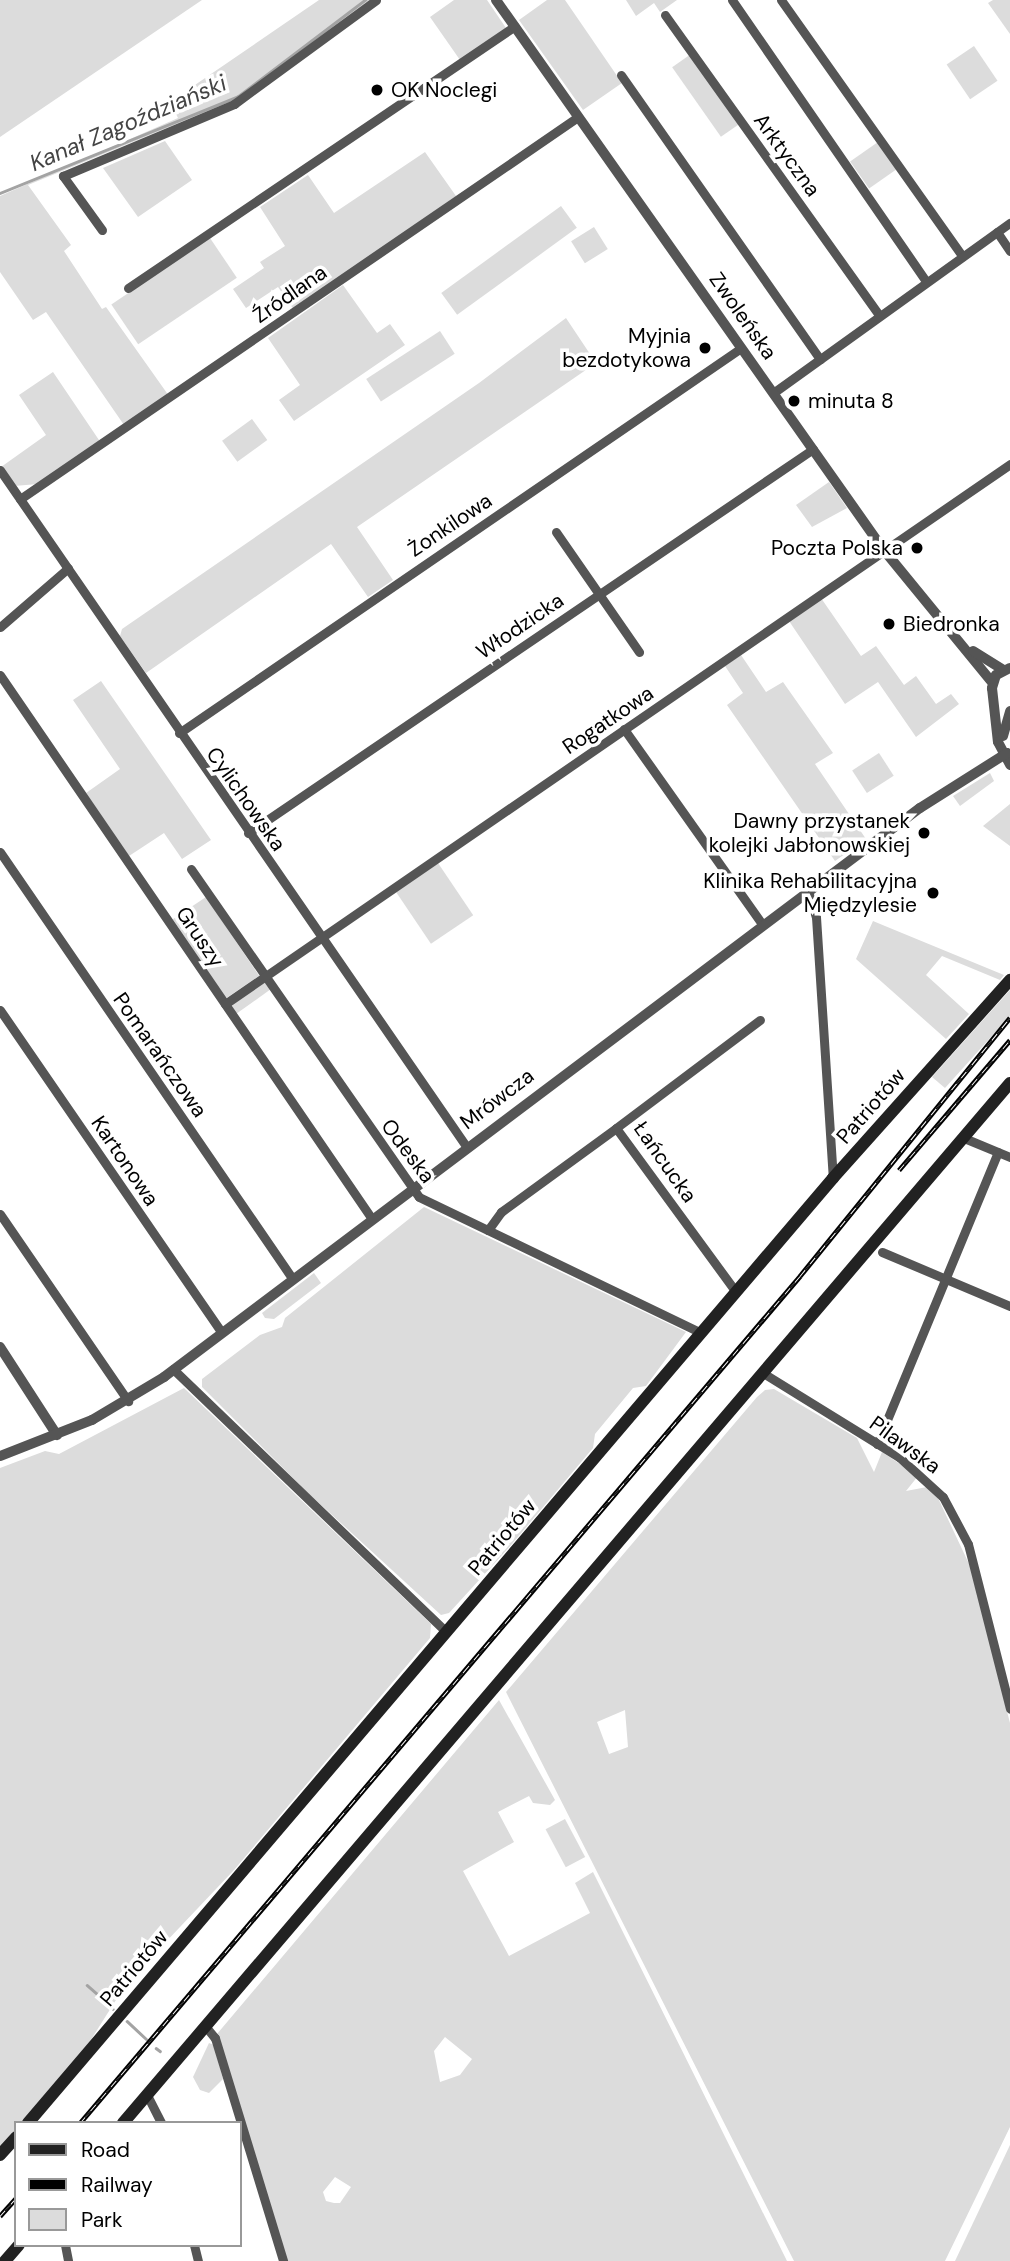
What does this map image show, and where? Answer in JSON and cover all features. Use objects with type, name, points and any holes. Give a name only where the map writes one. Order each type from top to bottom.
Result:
[{"type":"main road","name":"Patriotów","points":[[30,2121],[833,1178],[1010,980]]},
{"type":"main road","points":[[125,2121],[1010,1083]]},
{"type":"main road","points":[[0,2155],[14,2139]]},
{"type":"main road","points":[[5,2261],[17,2247]]},
{"type":"street","points":[[103,230],[63,176],[234,104],[376,0]]},
{"type":"street","name":"Zwoleńska","points":[[496,0],[883,549],[914,591],[968,648],[992,682]]},
{"type":"street","points":[[732,0],[926,281]]},
{"type":"street","points":[[781,0],[962,256]]},
{"type":"street","name":"Arktyczna","points":[[665,15],[879,315]]},
{"type":"street","points":[[128,288],[515,26]]},
{"type":"street","points":[[621,75],[820,359]]},
{"type":"street","name":"Źródlana","points":[[20,499],[579,117]]},
{"type":"street","points":[[773,393],[1010,223]]},
{"type":"street","points":[[997,232],[1010,250]]},
{"type":"street","name":"Żonkilowa","points":[[179,733],[741,348]]},
{"type":"street","name":"Włodzicka","points":[[248,833],[813,449]]},
{"type":"street","name":"Rogatkowa","points":[[225,1004],[1010,464]]},
{"type":"street","name":"Cylichowska","points":[[0,470],[320,938],[466,1146]]},
{"type":"street","points":[[556,533],[639,652]]},
{"type":"street","points":[[0,627],[68,568]]},
{"type":"street","name":"Zwoleńska","points":[[968,648],[1006,669]]},
{"type":"street","points":[[1006,669],[992,682],[996,732],[1008,758]]},
{"type":"street","name":"Gruszy","points":[[0,675],[372,1219]]},
{"type":"street","points":[[995,698],[1010,709],[1004,724],[1008,758]]},
{"type":"street","points":[[624,729],[762,925]]},
{"type":"street","name":"Mrówcza","points":[[0,1456],[57,1435],[128,1401],[945,789],[1008,758]]},
{"type":"street","name":"Pomarańczowa","points":[[0,852],[292,1278]]},
{"type":"street","name":"Odeska","points":[[191,869],[421,1199],[701,1333]]},
{"type":"street","points":[[808,891],[816,917],[833,1178]]},
{"type":"street","name":"Kartonowa","points":[[0,1010],[220,1331]]},
{"type":"street","name":"Łańcucka","points":[[736,1292],[616,1128],[760,1020]]},
{"type":"street","points":[[488,1230],[501,1212],[616,1128]]},
{"type":"street","points":[[964,1138],[1010,1157]]},
{"type":"street","points":[[877,1444],[998,1152]]},
{"type":"street","points":[[0,1214],[128,1401]]},
{"type":"street","points":[[882,1252],[1010,1306]]},
{"type":"street","points":[[0,1347],[57,1435]]},
{"type":"street","points":[[173,1369],[446,1632]]},
{"type":"street","name":"Pilawska","points":[[763,1373],[921,1474],[960,1523],[1010,1709]]},
{"type":"street","points":[[206,2026],[215,2038],[240,2121]]},
{"type":"street","points":[[147,2095],[160,2121]]},
{"type":"street","points":[[242,2127],[283,2261]]},
{"type":"green space","points":[[0,0],[202,0],[0,137]]},
{"type":"green space","points":[[319,0],[371,0],[235,100],[28,185],[71,245],[64,251],[102,309],[106,307],[169,396],[124,425],[46,312],[33,320],[0,272],[0,196],[178,118],[170,102]]},
{"type":"green space","points":[[454,0],[487,0],[506,28],[460,60],[430,17]]},
{"type":"green space","points":[[547,0],[565,0],[622,83],[583,110],[519,20]]},
{"type":"green space","points":[[626,0],[677,0],[660,12],[654,3],[636,16]]},
{"type":"green space","points":[[993,0],[1010,0],[1010,34],[988,3]]},
{"type":"green space","points":[[974,46],[997,81],[970,99],[947,64]]},
{"type":"green space","points":[[691,54],[740,124],[721,137],[672,67]]},
{"type":"green space","points":[[165,141],[192,180],[138,217],[103,168]]},
{"type":"green space","points":[[878,142],[897,169],[869,189],[850,162]]},
{"type":"green space","points":[[425,152],[456,196],[294,310],[278,287],[246,308],[233,289],[264,268],[260,262],[285,246],[260,207],[308,175],[334,213]]},
{"type":"green space","points":[[561,206],[577,228],[457,315],[441,293]]},
{"type":"green space","points":[[594,227],[608,249],[585,263],[571,241]]},
{"type":"green space","points":[[210,238],[237,278],[138,344],[111,305]]},
{"type":"green space","points":[[343,285],[377,333],[390,324],[405,345],[294,421],[279,400],[300,385],[268,338]]},
{"type":"green space","points":[[566,318],[596,363],[357,527],[393,580],[368,597],[331,544],[146,673],[120,636],[122,629],[479,383]]},
{"type":"green space","points":[[440,331],[455,354],[381,402],[366,379]]},
{"type":"green space","points":[[53,372],[101,443],[38,484],[14,486],[1,467],[46,435],[19,395]]},
{"type":"green space","points":[[252,419],[267,440],[237,462],[222,441]]},
{"type":"green space","points":[[829,482],[847,508],[812,527],[796,505]]},
{"type":"green space","points":[[821,598],[861,656],[876,646],[904,685],[916,676],[936,704],[951,694],[959,704],[916,737],[878,682],[845,704],[789,621]]},
{"type":"green space","points":[[741,655],[766,692],[783,682],[833,753],[815,764],[866,839],[835,861],[727,705],[743,693],[725,666]]},
{"type":"green space","points":[[101,681],[211,840],[182,859],[164,833],[129,856],[86,793],[120,769],[73,700]]},
{"type":"green space","points":[[879,753],[894,776],[867,793],[852,770]]},
{"type":"green space","points":[[990,773],[994,781],[960,806],[953,796]]},
{"type":"green space","points":[[1010,804],[1010,846],[983,826]]},
{"type":"green space","points":[[438,863],[473,915],[431,944],[396,892]]},
{"type":"green space","points":[[206,897],[259,976],[226,998],[173,919]]},
{"type":"green space","points":[[873,921],[1004,975],[1000,980],[942,956],[926,975],[969,1014],[946,1039],[856,959]]},
{"type":"green space","points":[[263,981],[271,989],[236,1014],[232,1006],[236,1000]]},
{"type":"green space","points":[[1010,990],[1010,1016],[945,1088],[932,1077]]},
{"type":"green space","points":[[424,1207],[686,1332],[646,1386],[633,1388],[595,1434],[593,1448],[512,1544],[449,1613],[441,1615],[307,1492],[202,1387],[202,1379],[260,1335],[282,1327],[285,1318]]},
{"type":"green space","points":[[314,1273],[321,1283],[274,1319],[265,1318],[262,1313]]},
{"type":"green space","points":[[184,1388],[431,1624],[430,1638],[234,1870],[126,1984],[87,2046],[24,2121],[14,2121],[14,2132],[0,2149],[0,1468],[45,1451],[59,1454]]},
{"type":"green space","points":[[774,1389],[857,1438],[874,1472],[882,1452],[918,1476],[906,1491],[927,1487],[938,1498],[970,1566],[1010,1723],[1010,2127],[945,2261],[794,2261],[506,1692],[765,1390]],"holes":[[[625,1710],[628,1747],[609,1754],[597,1722]]]},
{"type":"green space","points":[[499,1700],[555,1800],[550,1805],[533,1803],[529,1796],[498,1812],[514,1842],[463,1871],[509,1956],[590,1913],[575,1883],[593,1872],[787,2261],[285,2261],[217,2034]],"holes":[[[445,2037],[472,2059],[460,2075],[440,2082],[434,2051]],[[335,2177],[351,2187],[340,2203],[326,2201],[323,2192]]]},
{"type":"green space","points":[[565,1819],[585,1857],[566,1867],[546,1829]]},
{"type":"green space","points":[[209,2043],[214,2045],[223,2079],[209,2093],[200,2090],[193,2077]]},
{"type":"green space","points":[[1010,2145],[1010,2261],[955,2261]]},
{"type":"waterway","name":"Kanał Zagoździański","points":[[0,193],[237,97],[365,0]]},
{"type":"waterway","points":[[87,1985],[102,1998]]},
{"type":"waterway","points":[[105,2001],[113,2009]]},
{"type":"waterway","points":[[127,2021],[146,2039]]},
{"type":"waterway","points":[[156,2048],[160,2051]]},
{"type":"railway","points":[[82,2121],[800,1276],[1010,1018]]},
{"type":"railway","points":[[899,1170],[1010,1040]]},
{"type":"railway","points":[[0,2216],[14,2200]]},
{"type":"place","name":"OK Noclegi","points":[[377,90]]},
{"type":"place","name":"Myjnia bezdotykowa","points":[[705,348]]},
{"type":"place","name":"minuta 8","points":[[794,401]]},
{"type":"place","name":"Poczta Polska","points":[[917,548]]},
{"type":"place","name":"Biedronka","points":[[889,624]]},
{"type":"place","name":"Dawny przystanek kolejki Jabłonowskiej","points":[[924,833]]},
{"type":"place","name":"Klinika Rehabilitacyjna Międzylesie","points":[[933,893]]}]
